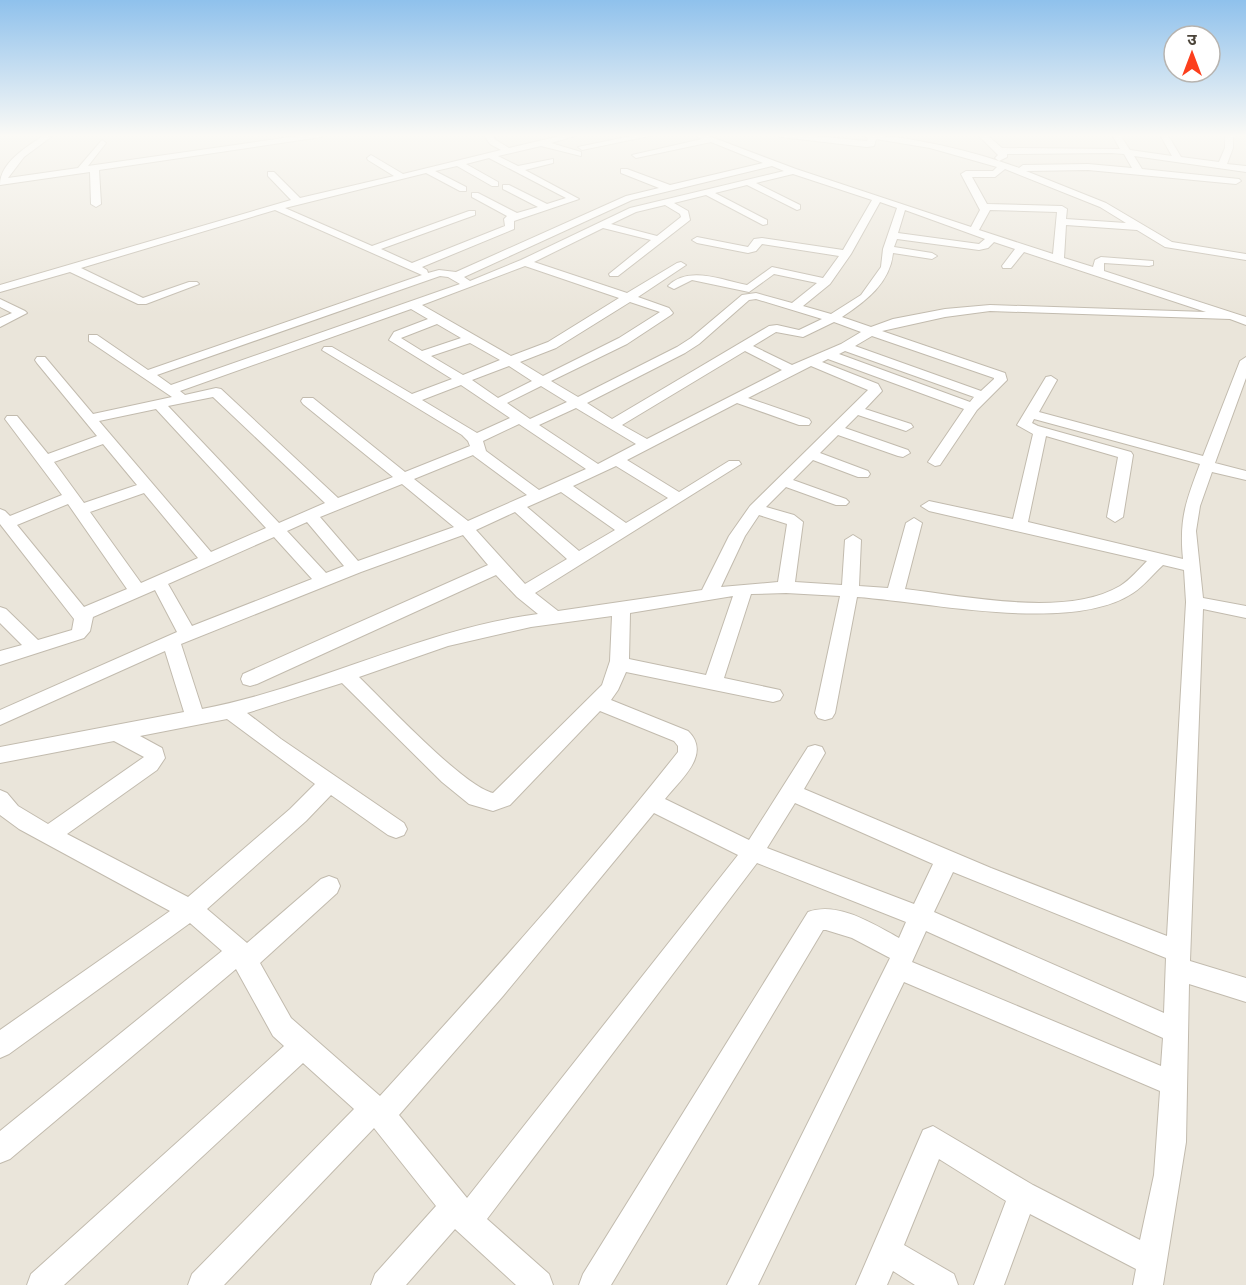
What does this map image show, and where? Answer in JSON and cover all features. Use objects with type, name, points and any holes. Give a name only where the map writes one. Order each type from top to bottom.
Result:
[{"type":"street","points":[[95,195],[96,204]]},
{"type":"street","points":[[291,195],[298,202]]},
{"type":"street","points":[[0,289],[276,207],[327,195]]},
{"type":"street","points":[[475,195],[516,217]]},
{"type":"street","points":[[522,195],[547,208]]},
{"type":"street","points":[[413,267],[510,227],[509,219],[574,198],[568,195]]},
{"type":"street","points":[[457,276],[621,201],[643,195]]},
{"type":"street","points":[[89,419],[158,403],[176,394],[411,304],[469,285],[525,262],[633,210],[695,195]]},
{"type":"street","points":[[713,195],[763,222]]},
{"type":"street","points":[[773,195],[797,207]]},
{"type":"street","points":[[868,195],[1021,248],[1246,321]]},
{"type":"street","points":[[974,232],[984,214],[984,207],[977,195]]},
{"type":"street","points":[[1058,260],[1064,195]]},
{"type":"street","points":[[1080,195],[1104,205],[1169,245],[1246,257]]},
{"type":"street","points":[[794,307],[826,282],[878,198]]},
{"type":"street","points":[[615,274],[686,218],[685,213],[666,202]]},
{"type":"street","points":[[612,425],[773,329],[779,328],[800,334],[833,318],[865,297],[882,274],[902,206]]},
{"type":"street","points":[[276,207],[432,276]]},
{"type":"street","points":[[984,207],[1062,209]]},
{"type":"street","points":[[372,249],[472,213]]},
{"type":"street","points":[[1060,222],[1141,227]]},
{"type":"street","points":[[602,225],[658,239]]},
{"type":"street","points":[[893,235],[979,247],[984,246],[992,238]]},
{"type":"street","points":[[791,236],[848,249]]},
{"type":"street","points":[[697,240],[748,250],[752,249],[758,241],[848,249]]},
{"type":"street","points":[[1007,266],[1021,248]]},
{"type":"street","points":[[888,249],[932,256]]},
{"type":"street","points":[[1098,273],[1101,261],[1149,263]]},
{"type":"street","points":[[496,403],[623,341],[667,313],[665,310],[525,262]]},
{"type":"street","points":[[411,399],[552,345],[681,265]]},
{"type":"street","points":[[71,268],[142,302],[193,284]]},
{"type":"street","points":[[674,286],[689,277],[749,289],[770,271],[776,270],[826,282]]},
{"type":"street","points":[[145,375],[432,276],[444,273],[457,276],[469,285]]},
{"type":"street","points":[[83,618],[87,613],[310,515],[402,478],[525,421],[577,403],[681,350],[748,296],[833,318],[1000,376],[1001,380],[972,408],[935,462]]},
{"type":"street","points":[[0,302],[21,313],[0,323]]},
{"type":"street","points":[[411,304],[512,362],[647,445]]},
{"type":"street","points":[[0,718],[180,638],[323,580],[466,528],[597,470],[871,331],[917,317],[990,308],[1231,316]]},
{"type":"street","points":[[436,320],[394,337],[395,340],[461,379],[597,470]]},
{"type":"street","points":[[93,338],[176,394],[212,391],[219,393],[336,505]]},
{"type":"street","points":[[422,355],[469,339]]},
{"type":"street","points":[[845,346],[983,396]]},
{"type":"street","points":[[746,347],[792,370]]},
{"type":"street","points":[[328,350],[466,432],[476,444],[537,496]]},
{"type":"street","points":[[827,354],[972,408]]},
{"type":"street","points":[[41,360],[208,560]]},
{"type":"street","points":[[709,594],[737,536],[755,509],[835,429],[858,411],[875,391],[875,388],[811,362]]},
{"type":"street","points":[[871,1285],[933,1140],[1149,1273],[1168,1175],[1174,1084],[1195,602],[1188,531],[1192,506],[1246,363]]},
{"type":"street","points":[[1051,380],[1024,426],[1126,455],[1115,517]]},
{"type":"street","points":[[738,399],[804,422]]},
{"type":"street","points":[[308,401],[466,528],[523,593],[554,617]]},
{"type":"street","points":[[158,403],[323,580]]},
{"type":"street","points":[[858,411],[906,427]]},
{"type":"street","points":[[1031,414],[1246,476]]},
{"type":"street","points":[[12,419],[45,460],[138,591]]},
{"type":"street","points":[[835,429],[903,453]]},
{"type":"street","points":[[1019,525],[1039,430]]},
{"type":"street","points":[[45,460],[105,438]]},
{"type":"street","points":[[810,454],[863,474]]},
{"type":"street","points":[[616,460],[679,498]]},
{"type":"street","points":[[523,593],[734,465]]},
{"type":"street","points":[[782,482],[841,502]]},
{"type":"street","points":[[561,485],[625,530]]},
{"type":"street","points":[[0,658],[78,634],[83,627],[83,618],[3,518],[76,504],[145,487]]},
{"type":"street","points":[[516,505],[578,559]]},
{"type":"street","points":[[929,506],[1190,566]]},
{"type":"street","points":[[755,509],[795,522],[786,587]]},
{"type":"street","points":[[310,515],[355,568]]},
{"type":"street","points":[[895,594],[914,523]]},
{"type":"street","points":[[825,713],[850,591],[853,540]]},
{"type":"street","points":[[0,755],[230,711],[277,699],[445,640],[554,617],[621,609],[744,589],[786,587],[895,594],[1031,609],[1089,604],[1128,589],[1159,559]]},
{"type":"street","points":[[250,679],[498,567]]},
{"type":"street","points":[[159,582],[180,638],[195,717]]},
{"type":"street","points":[[713,683],[744,589]]},
{"type":"street","points":[[1195,602],[1246,612]]},
{"type":"street","points":[[345,675],[449,776],[483,801],[502,799],[598,702],[617,677],[620,664],[621,609]]},
{"type":"street","points":[[0,613],[36,648]]},
{"type":"street","points":[[620,664],[773,695]]},
{"type":"street","points":[[203,1285],[378,1112],[494,988],[688,754],[688,743],[681,736],[598,702]]},
{"type":"street","points":[[230,711],[274,745],[396,829]]},
{"type":"street","points":[[50,834],[150,764],[155,758],[155,754],[151,751],[115,732]]},
{"type":"street","points":[[386,1285],[461,1213],[753,852],[815,753]]},
{"type":"street","points":[[0,1045],[190,909],[298,815],[329,783]]},
{"type":"street","points":[[792,793],[1246,990]]},
{"type":"street","points":[[651,801],[753,852],[920,917],[1176,1031]]},
{"type":"street","points":[[3,809],[190,909],[212,926],[242,957],[259,983],[282,1028],[378,1112],[461,1213],[538,1285]]},
{"type":"street","points":[[742,1285],[836,1094],[857,1057],[945,861]]},
{"type":"street","points":[[0,1149],[329,886]]},
{"type":"street","points":[[594,1285],[816,920],[826,918],[841,922],[900,960],[1174,1084]]},
{"type":"street","points":[[42,1285],[302,1047]]},
{"type":"street","points":[[989,1285],[1023,1195]]},
{"type":"street","points":[[887,1251],[943,1285]]},
{"type":"shaded area","points":[[0,195],[1246,195],[1246,1285],[0,1285]]}]
